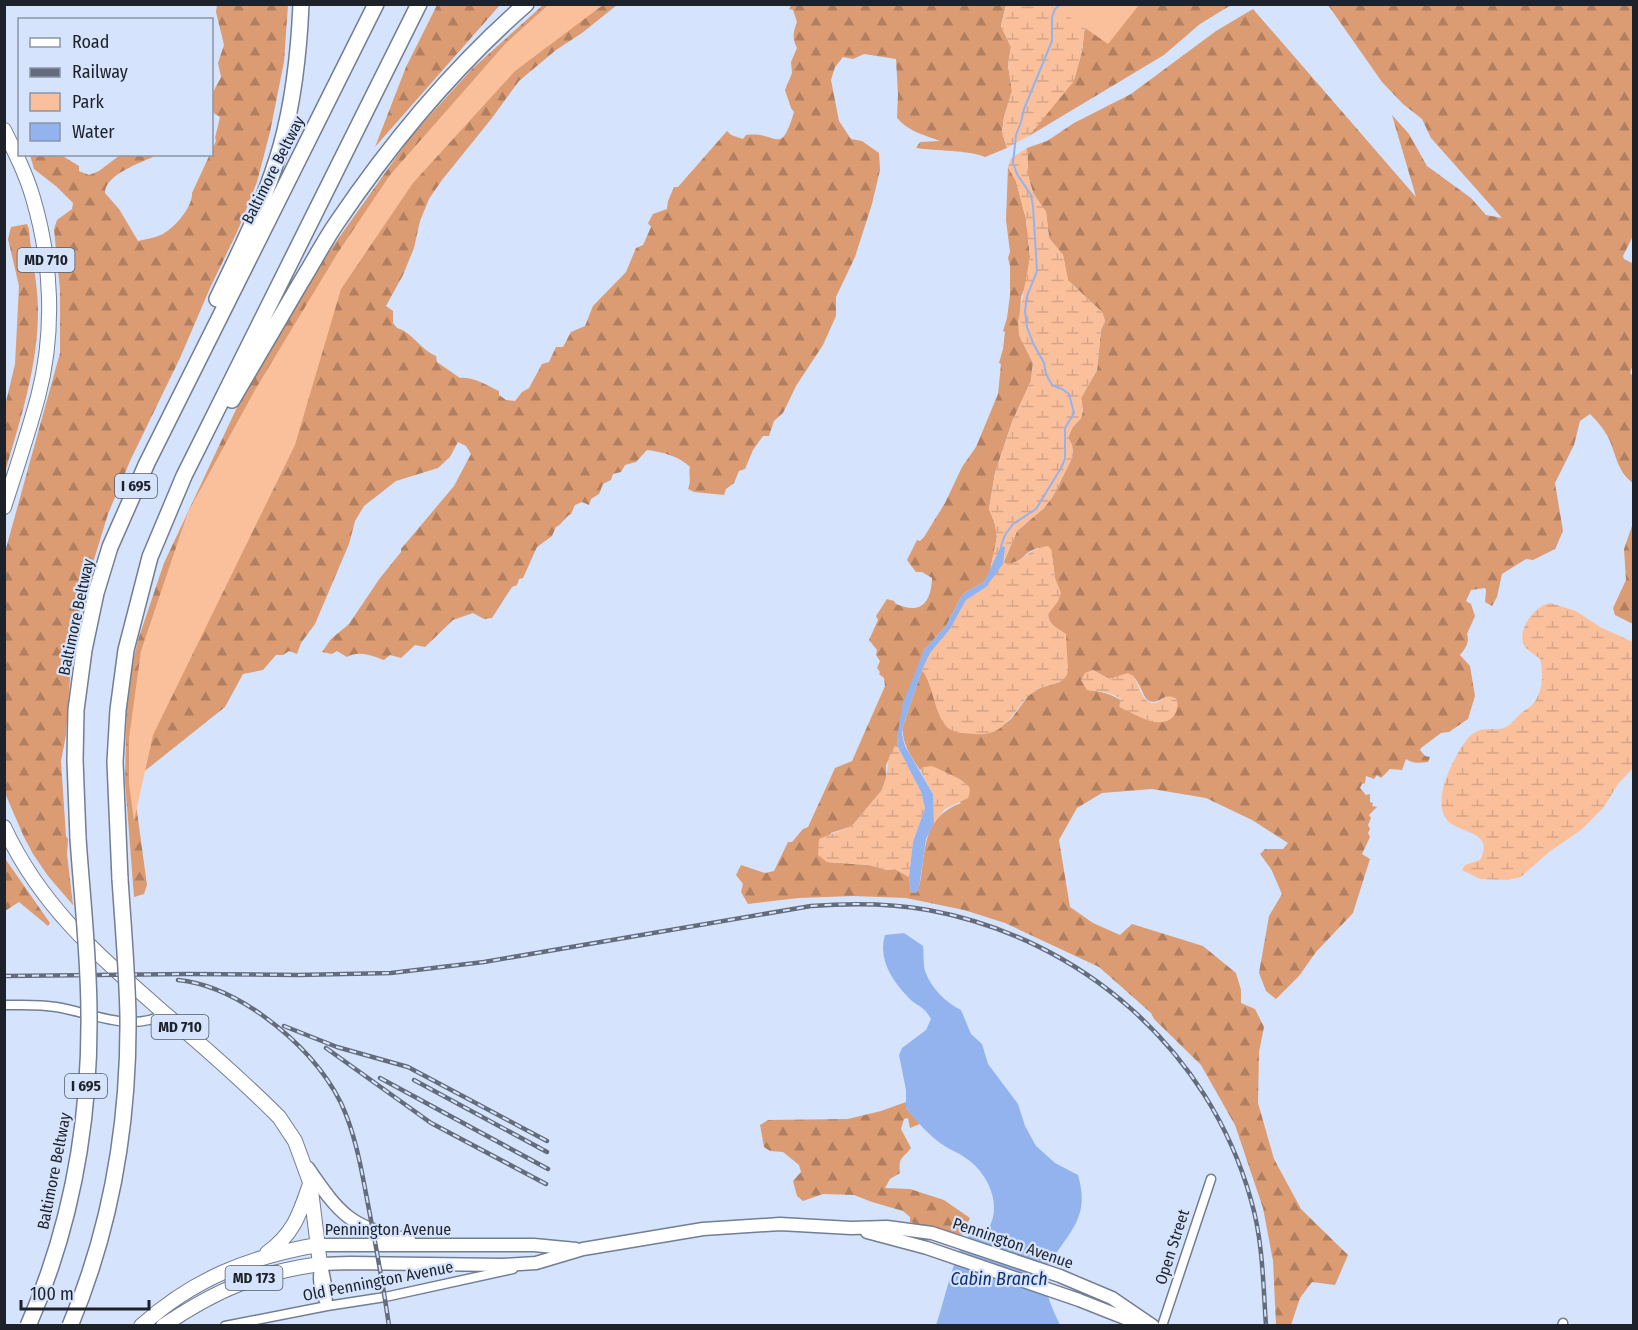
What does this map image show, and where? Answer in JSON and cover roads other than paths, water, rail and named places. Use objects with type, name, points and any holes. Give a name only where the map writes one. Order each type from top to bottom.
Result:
[{"type":"highway","points":[[110,547],[143,461],[268,185],[281,147],[290,108],[298,53],[301,4]]},
{"type":"highway","name":"Baltimore Beltway","points":[[28,1326],[54,1257],[68,1210],[84,1117],[89,1015],[78,838],[76,710],[84,650],[96,593],[110,547],[147,463],[375,4]]},
{"type":"highway","name":"I 695","points":[[70,1326],[91,1269],[105,1219],[123,1120],[128,1016],[115,762],[118,710],[126,650],[150,557],[206,431],[419,4]]},
{"type":"highway","points":[[150,557],[218,425],[335,226],[404,131],[482,45],[526,4]]},
{"type":"main road","name":"MD 710","points":[[4,130],[20,163],[38,217],[44,247],[50,308],[47,347],[38,396],[4,507]]},
{"type":"main road","name":"MD 710","points":[[4,827],[32,878],[52,906],[88,945],[279,1117],[295,1141],[310,1182],[320,1266]]},
{"type":"main road","points":[[303,1161],[337,1208],[350,1220],[389,1236],[433,1245]]},
{"type":"main road","points":[[260,1258],[281,1243],[288,1234],[301,1209],[310,1182]]},
{"type":"main road","name":"Pennington Avenue","points":[[163,1326],[193,1306],[238,1284],[265,1274],[351,1263],[503,1265],[536,1263],[584,1249],[703,1229],[780,1224],[910,1229],[955,1240],[1060,1276],[1112,1298],[1154,1326]]},
{"type":"main road","name":"Pennington Avenue","points":[[851,1228],[918,1245],[1145,1326]]},
{"type":"main road","name":"Pennington Avenue","points":[[141,1326],[169,1302],[206,1278],[260,1258],[317,1245],[534,1245],[584,1249]]},
{"type":"street","points":[[4,1005],[57,1007],[133,1023],[145,1023],[165,1014]]},
{"type":"street","name":"Open Street","points":[[1162,1326],[1211,1179]]},
{"type":"street","name":"Old Pennington Avenue","points":[[225,1326],[385,1297],[536,1263]]},
{"type":"street","points":[[320,1266],[317,1271],[320,1296],[327,1306]]},
{"type":"water","points":[[1001,546],[1005,547],[1003,564],[986,587],[966,600],[950,629],[930,653],[903,726],[905,746],[933,794],[934,823],[926,839],[919,888],[916,893],[911,893],[909,877],[913,842],[925,808],[921,792],[898,747],[897,737],[903,703],[924,650],[946,626],[961,597],[984,582]]},
{"type":"water","name":"Cabin Branch","points":[[904,933],[923,946],[924,968],[931,983],[945,999],[961,1010],[971,1034],[982,1044],[988,1064],[1018,1104],[1025,1126],[1036,1146],[1055,1163],[1078,1175],[1082,1198],[1079,1216],[1045,1273],[1048,1296],[1060,1325],[936,1325],[963,1244],[969,1236],[988,1229],[994,1210],[987,1181],[975,1165],[932,1137],[906,1108],[906,1090],[899,1055],[902,1048],[926,1030],[931,1019],[925,1011],[910,1000],[887,968],[883,952],[885,935]]},
{"type":"waterway","name":"Cabin Branch","points":[[1001,546],[1013,524],[1036,509],[1061,468],[1065,459],[1065,428],[1074,413],[1069,394],[1052,385],[1027,327],[1025,311],[1027,296],[1037,271],[1033,206],[1031,195],[1017,174],[1013,163],[1016,135],[1024,109],[1052,41],[1052,17],[1055,9],[1061,4]]},
{"type":"railway","points":[[4,976],[391,973],[484,962],[826,905],[899,906],[928,910],[984,924],[1037,946],[1086,974],[1131,1009],[1171,1049],[1204,1095],[1231,1145],[1251,1200],[1260,1247],[1266,1326]]},
{"type":"railway","points":[[178,980],[200,984],[222,992],[262,1015],[307,1054],[334,1090],[346,1114],[357,1150],[389,1326]]},
{"type":"railway","points":[[284,1026],[337,1047],[408,1067],[547,1141]]},
{"type":"railway","points":[[326,1048],[431,1123],[546,1184]]},
{"type":"railway","points":[[380,1078],[548,1169]]},
{"type":"railway","points":[[414,1080],[547,1152]]}]
